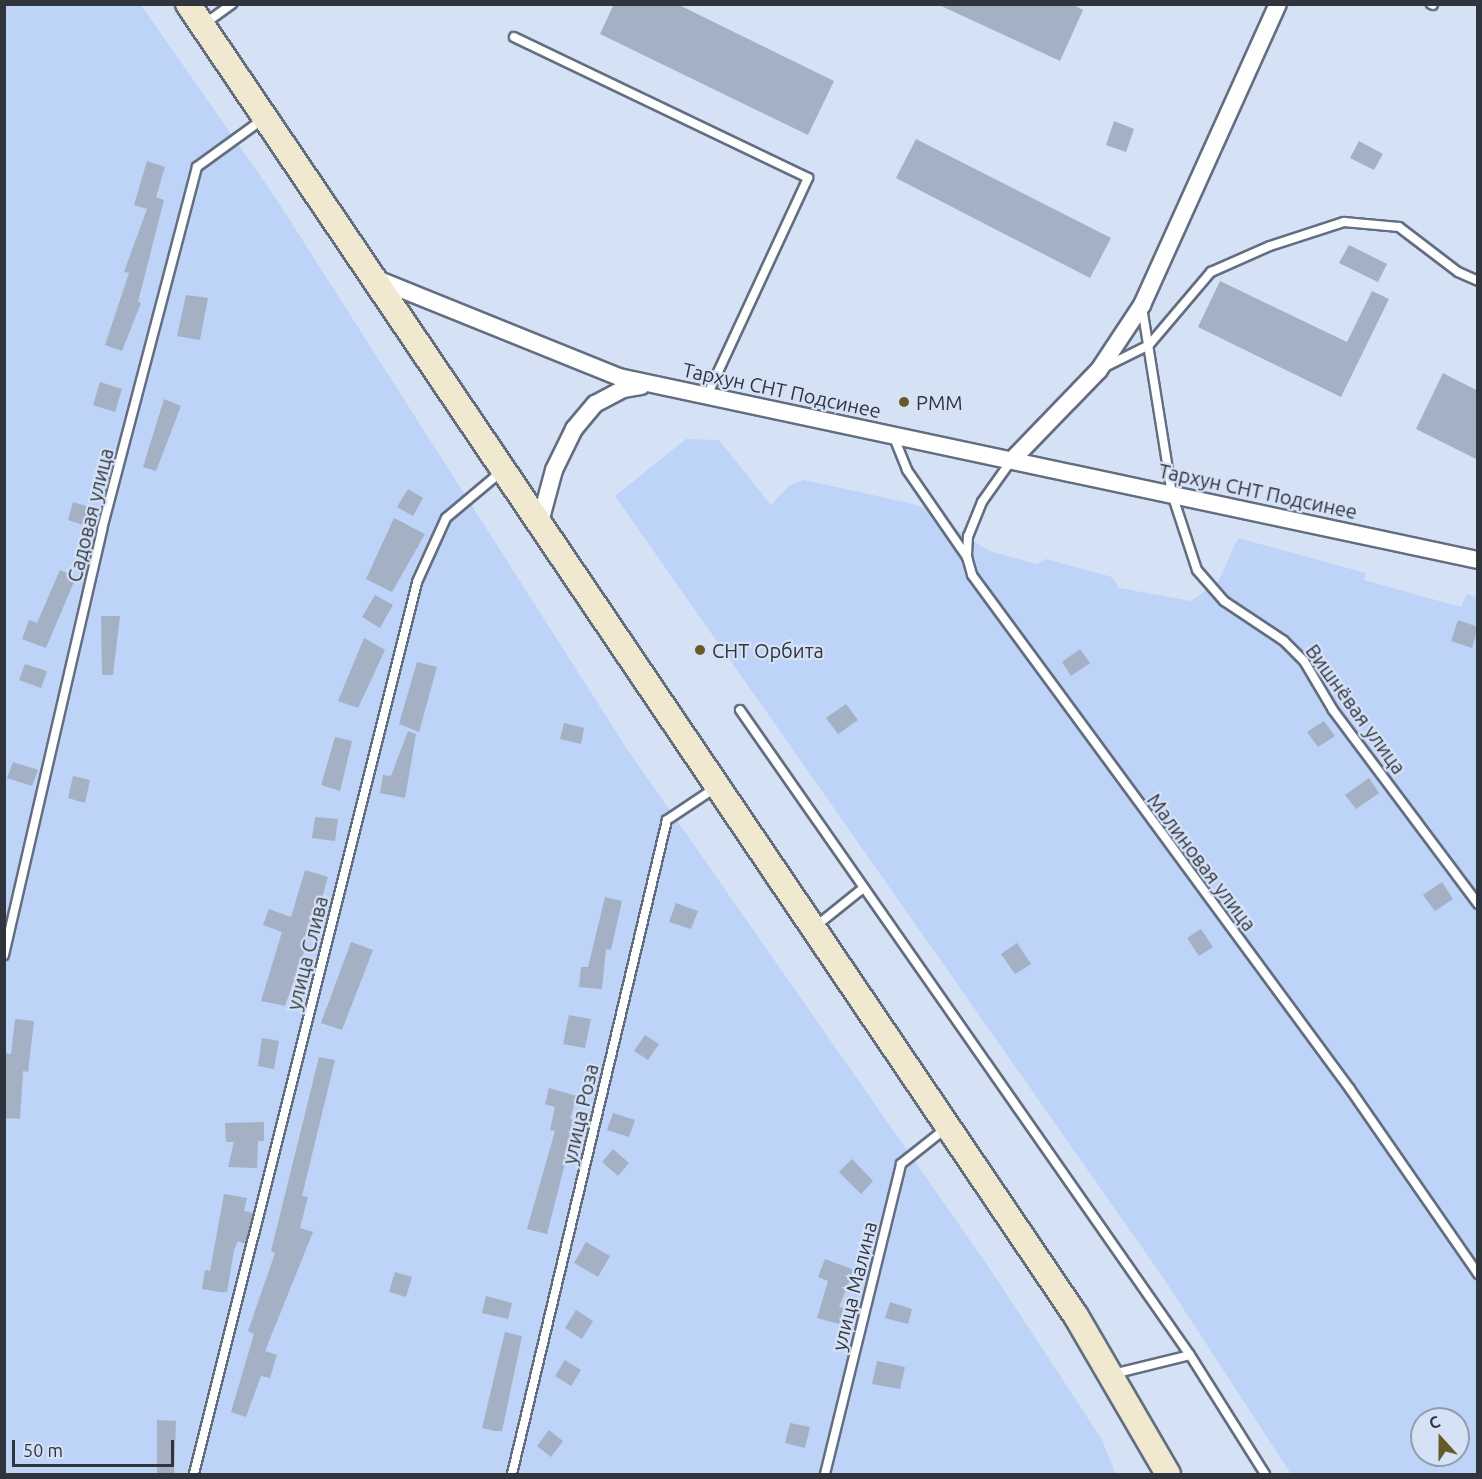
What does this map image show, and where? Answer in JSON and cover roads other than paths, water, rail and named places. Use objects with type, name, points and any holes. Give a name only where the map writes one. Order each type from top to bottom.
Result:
[{"type":"main road","points":[[188,4],[540,522],[1113,1374],[1168,1474]]},
{"type":"street","points":[[1012,460],[1100,370],[1142,305],[1278,4]]},
{"type":"street","name":"Тархун СНТ Подсинее","points":[[373,278],[619,377],[1478,560]]},
{"type":"street","points":[[540,522],[554,470],[574,429],[595,404],[622,389],[651,384]]},
{"type":"lane","points":[[202,25],[232,4]]},
{"type":"lane","points":[[514,37],[808,178],[707,396]]},
{"type":"lane","name":"Садовая улица","points":[[4,955],[102,529],[197,167],[265,117]]},
{"type":"lane","points":[[1100,370],[1149,345],[1211,272],[1270,246],[1344,222],[1399,227],[1458,272],[1478,281]]},
{"type":"lane","name":"Вишнёвая улица","points":[[1142,305],[1172,494],[1202,577],[1224,600],[1284,641],[1304,661],[1333,710],[1478,904]]},
{"type":"lane","name":"Малиновая улица","points":[[893,435],[907,470],[967,557],[972,575],[1350,1089],[1478,1274]]},
{"type":"lane","points":[[967,557],[968,536],[982,502],[1012,460]]},
{"type":"lane","name":"улица Слива","points":[[194,1474],[417,582],[446,518],[504,469]]},
{"type":"lane","points":[[741,710],[862,889],[1190,1355],[1265,1474]]},
{"type":"lane","name":"улица Роза","points":[[512,1474],[667,820],[717,786]]},
{"type":"lane","points":[[813,928],[862,889]]},
{"type":"lane","name":"улица Малина","points":[[825,1474],[901,1164],[948,1127]]},
{"type":"lane","points":[[1113,1374],[1190,1355]]},
{"type":"place","name":"РММ","points":[[904,402]]},
{"type":"place","name":"СНТ Орбита","points":[[700,650]]}]
